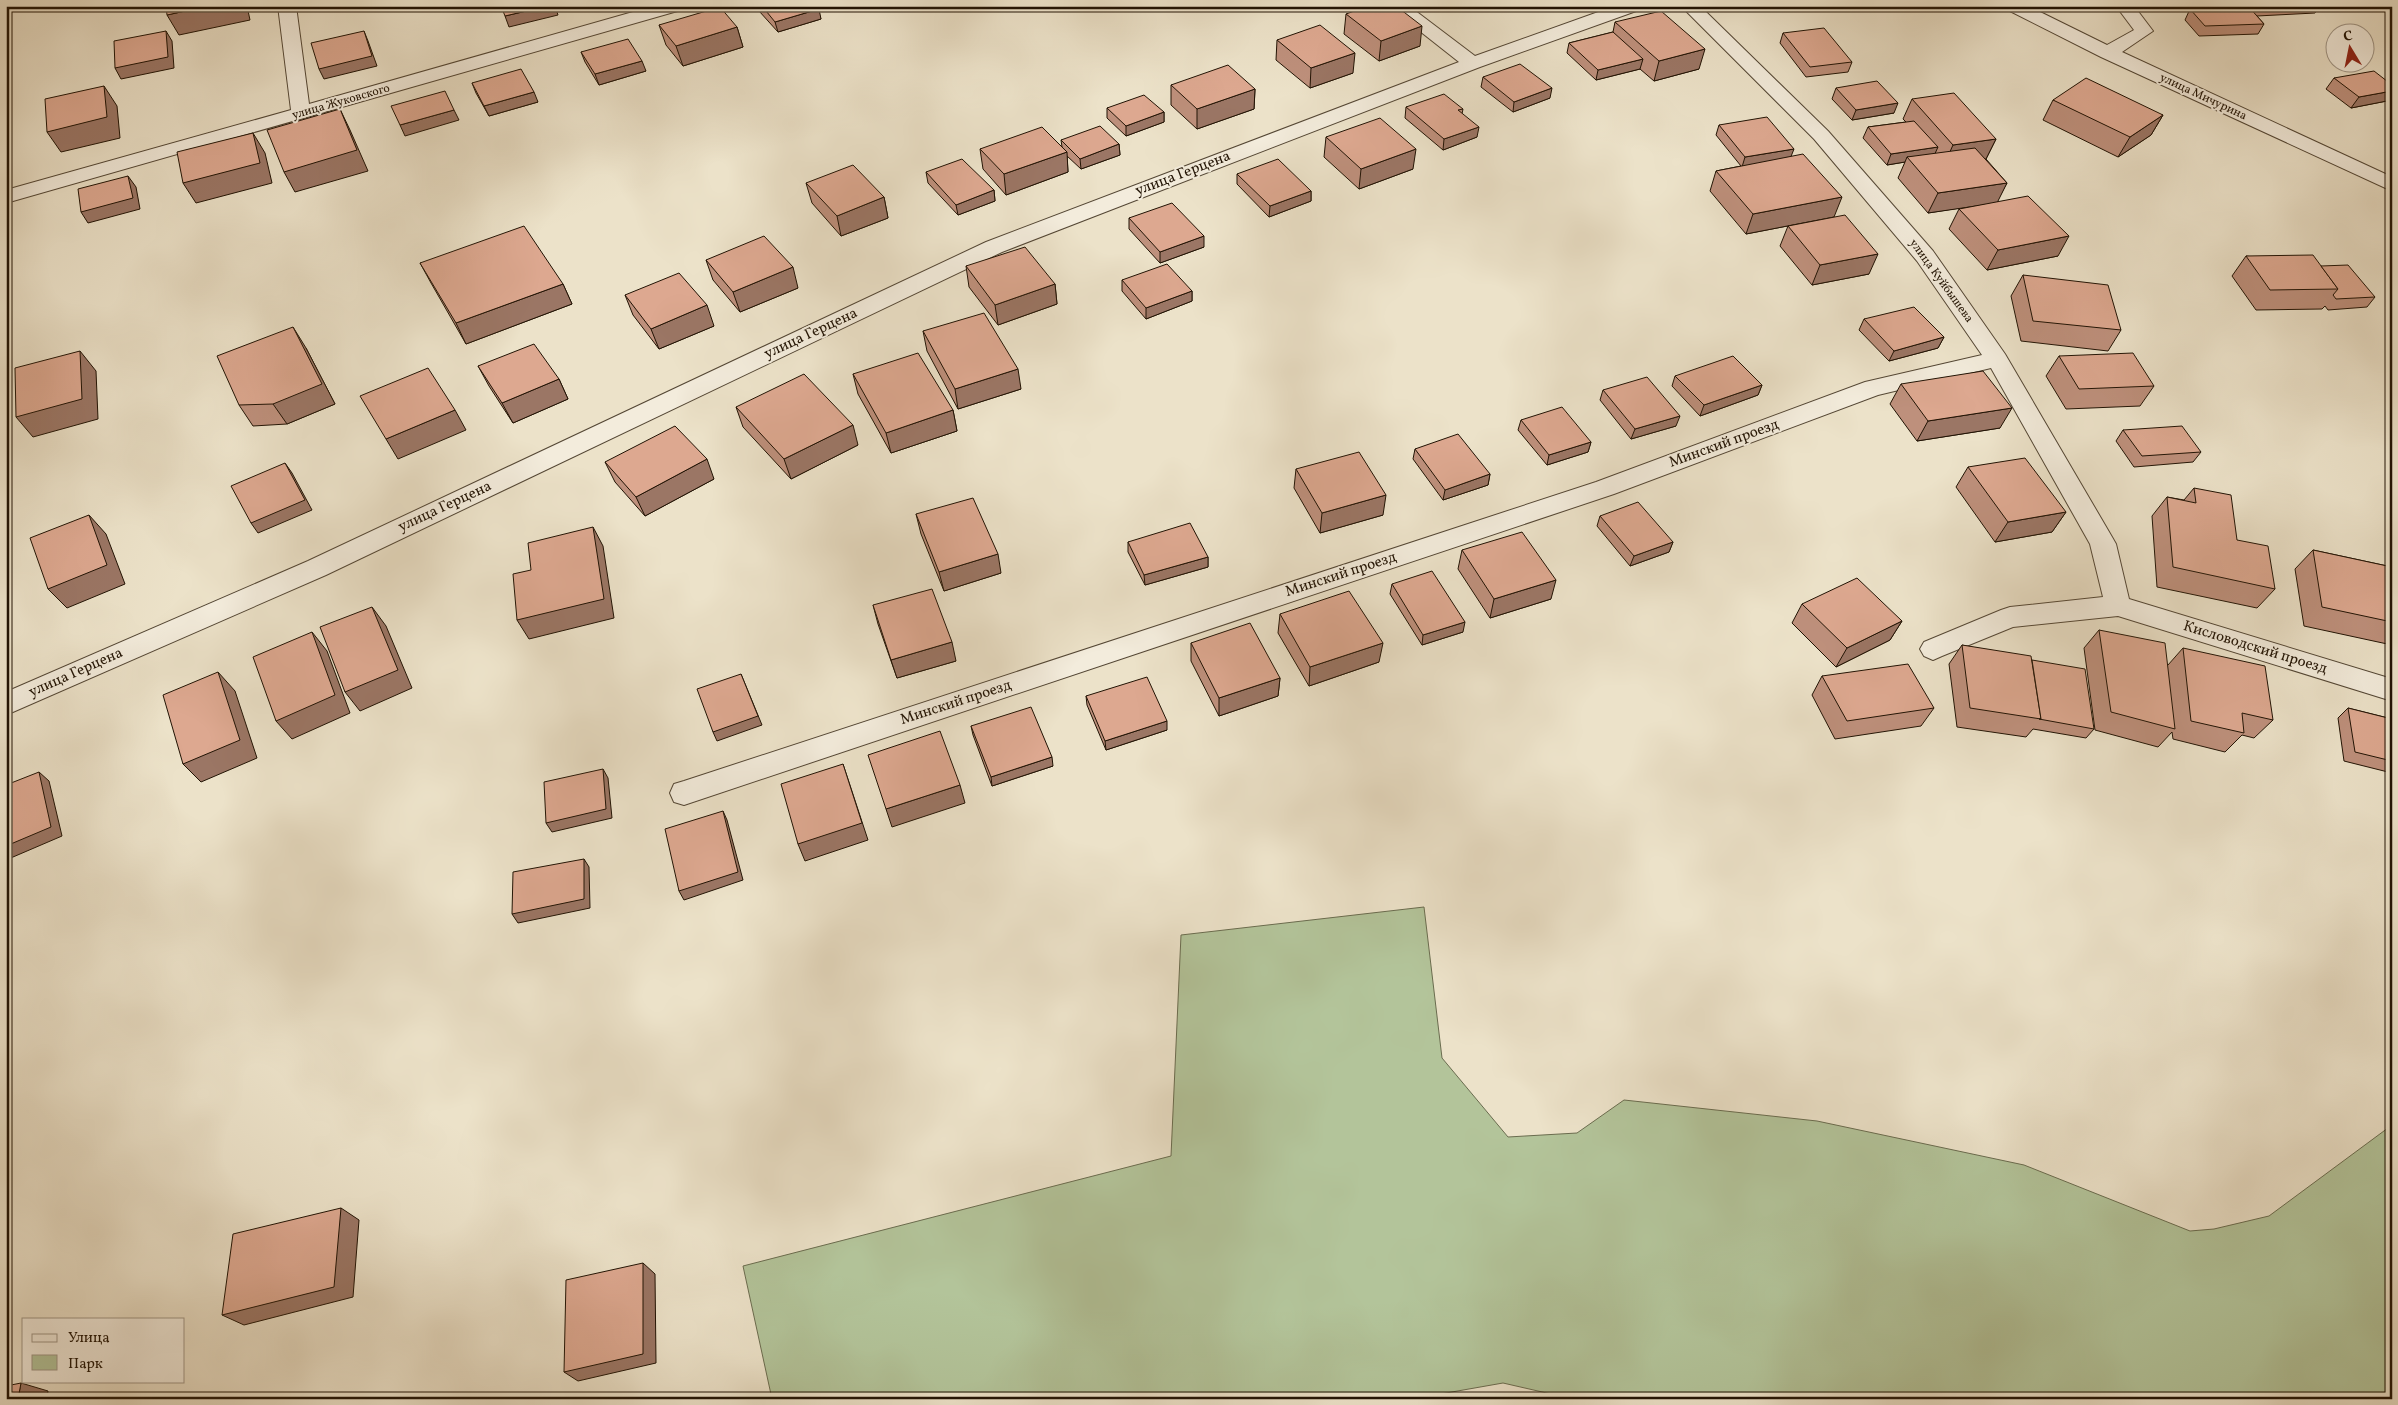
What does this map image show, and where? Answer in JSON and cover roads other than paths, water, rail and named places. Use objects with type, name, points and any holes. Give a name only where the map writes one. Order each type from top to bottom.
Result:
[{"type":"street","points":[[287,6],[301,114]]},
{"type":"street","name":"улица Жуковского","points":[[6,197],[675,6]]},
{"type":"street","points":[[1397,6],[1473,63]]},
{"type":"street","name":"улица Герцена","points":[[6,704],[317,568],[994,247],[1473,63],[1633,6]]},
{"type":"street","name":"улица Куйбышева","points":[[1690,6],[1821,135],[1925,256],[1997,358],[2103,544],[2118,606]]},
{"type":"street","name":"улица Мичурина","points":[[2014,6],[2108,53],[2392,185]]},
{"type":"street","points":[[2108,53],[2144,31],[2125,6]]},
{"type":"street","name":"Минский проезд","points":[[684,793],[1605,488],[1872,388],[1997,358]]},
{"type":"street","points":[[1932,649],[2010,617],[2118,606]]},
{"type":"street","name":"Кисловодский проезд","points":[[2118,606],[2392,690]]}]
